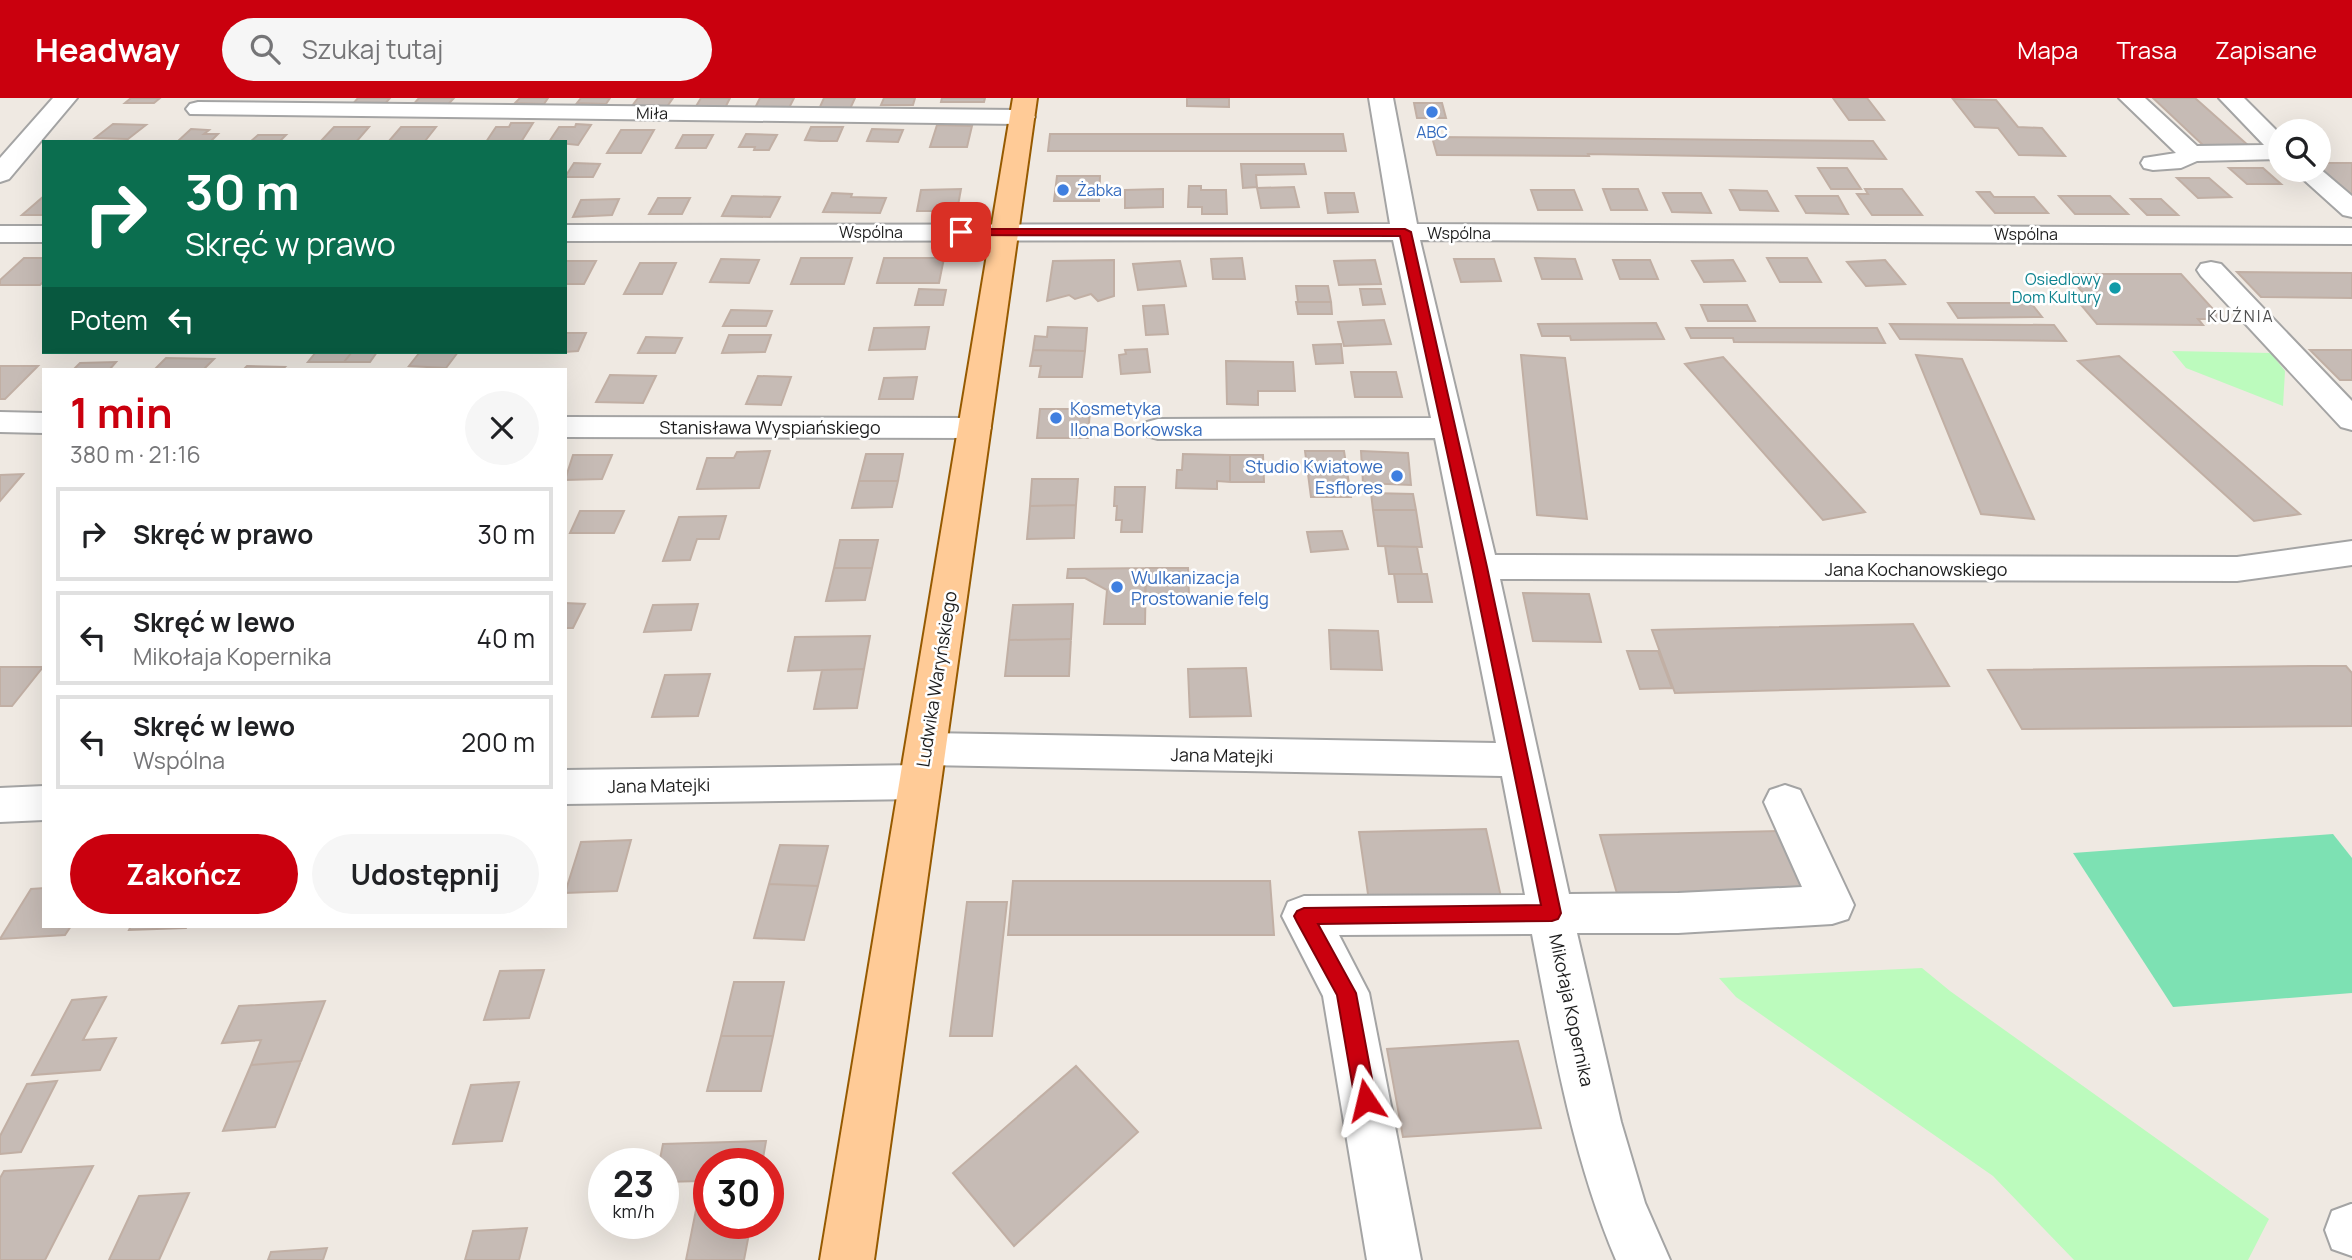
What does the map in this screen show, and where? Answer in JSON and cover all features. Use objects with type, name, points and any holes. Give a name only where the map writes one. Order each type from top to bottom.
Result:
[{"type":"main road","name":"Ludwika Waryńskiego","points":[[847,1260],[1024,107]]},
{"type":"street","points":[[0,174],[65,98]]},
{"type":"street","name":"Mikołaja Kopernika","points":[[1381,98],[1405,232],[1480,567],[1518,760],[1597,1122],[1620,1207],[1643,1260]]},
{"type":"street","points":[[2131,98],[2191,155]]},
{"type":"street","points":[[2231,98],[2268,137]]},
{"type":"street","name":"Miła","points":[[198,109],[1024,107]]},
{"type":"street","points":[[2153,163],[2180,161],[2191,155],[2268,150]]},
{"type":"street","points":[[2320,182],[2352,209]]},
{"type":"street","name":"Wspólna","points":[[567,233],[1405,232],[2352,236]]},
{"type":"street","points":[[0,234],[42,234]]},
{"type":"street","points":[[2211,270],[2352,420]]},
{"type":"street","points":[[0,422],[42,423]]},
{"type":"street","name":"Stanisława Wyspiańskiego","points":[[567,427],[975,428]]},
{"type":"street","points":[[1158,429],[1449,428]]},
{"type":"street","name":"Jana Kochanowskiego","points":[[1480,567],[2237,569],[2352,553]]},
{"type":"street","name":"Jana Matejki","points":[[567,787],[923,766],[1518,760]]},
{"type":"street","points":[[1394,1260],[1346,993],[1304,916],[1678,913],[1832,905],[1786,802]]},
{"type":"street","points":[[0,805],[42,803]]},
{"type":"green space","points":[[2172,351],[2271,353],[2285,371],[2283,406],[2186,368]]},
{"type":"green space","points":[[2333,834],[2352,858],[2352,993],[2173,1007],[2073,853]]},
{"type":"green space","points":[[1922,968],[1950,991],[2269,1219],[2248,1260],[2074,1260],[1993,1176],[1736,997],[1719,978]]},
{"type":"building","points":[[131,98],[160,98],[154,103],[125,103]]},
{"type":"building","points":[[358,98],[390,98],[384,105],[352,105]]},
{"type":"building","points":[[419,98],[454,98],[444,109],[412,106]]},
{"type":"building","points":[[520,98],[548,98],[544,104],[515,103]]},
{"type":"building","points":[[581,98],[610,98],[606,104],[577,103]]},
{"type":"building","points":[[638,98],[673,98],[664,111],[629,110]]},
{"type":"building","points":[[701,98],[730,98],[725,108],[695,108]]},
{"type":"building","points":[[760,98],[794,98],[788,110],[754,110]]},
{"type":"building","points":[[824,98],[855,98],[850,109],[819,109]]},
{"type":"building","points":[[884,98],[915,98],[913,105],[881,105]]},
{"type":"building","points":[[942,98],[985,98],[984,102],[941,102]]},
{"type":"building","points":[[1187,98],[1229,98],[1229,107],[1187,106]]},
{"type":"building","points":[[1833,98],[1867,98],[1884,120],[1849,120]]},
{"type":"building","points":[[2153,98],[2195,98],[2250,147],[2205,147]]},
{"type":"building","points":[[1953,99],[1996,100],[2018,127],[2042,128],[2065,156],[2019,155],[1998,128],[1975,127]]},
{"type":"building","points":[[1414,103],[1442,103],[1446,118],[1417,118]]},
{"type":"building","points":[[511,123],[533,123],[522,140],[487,140],[496,127],[509,127]]},
{"type":"building","points":[[113,124],[146,125],[128,139],[95,138]]},
{"type":"building","points":[[576,124],[591,125],[578,145],[567,144],[567,140],[550,140],[559,127],[575,127]]},
{"type":"building","points":[[937,125],[972,126],[967,147],[930,147]]},
{"type":"building","points":[[334,127],[369,127],[358,140],[322,140]]},
{"type":"building","points":[[401,127],[436,127],[426,140],[390,140]]},
{"type":"building","points":[[811,127],[843,127],[837,141],[805,140]]},
{"type":"building","points":[[191,129],[209,130],[204,134],[218,134],[212,140],[179,140]]},
{"type":"building","points":[[872,129],[903,130],[898,142],[867,141]]},
{"type":"building","points":[[621,130],[654,130],[641,153],[607,153]]},
{"type":"building","points":[[746,134],[777,135],[769,150],[754,150],[755,147],[739,147]]},
{"type":"building","points":[[1050,134],[1343,134],[1346,151],[1048,151]]},
{"type":"building","points":[[258,135],[286,135],[281,140],[252,140]]},
{"type":"building","points":[[683,135],[713,135],[706,148],[676,148]]},
{"type":"building","points":[[1432,137],[1873,141],[1886,159],[1588,154],[1589,156],[1437,155]]},
{"type":"building","points":[[574,163],[600,164],[593,177],[567,177]]},
{"type":"building","points":[[2331,163],[2352,163],[2352,195],[2331,177]]},
{"type":"building","points":[[1241,164],[1304,164],[1306,174],[1256,175],[1257,187],[1243,188]]},
{"type":"building","points":[[1818,168],[1847,168],[1861,189],[1831,189]]},
{"type":"building","points":[[2229,168],[2263,168],[2268,172],[2268,182],[2281,184],[2247,184]]},
{"type":"building","points":[[1057,176],[1100,176],[1099,201],[1054,201]]},
{"type":"building","points":[[2177,178],[2209,178],[2231,197],[2198,198]]},
{"type":"building","points":[[1189,186],[1201,186],[1201,190],[1226,190],[1227,214],[1202,214],[1202,207],[1188,207]]},
{"type":"building","points":[[1294,187],[1299,207],[1261,208],[1257,188]]},
{"type":"building","points":[[961,189],[957,211],[917,211],[921,190]]},
{"type":"building","points":[[1163,189],[1163,207],[1125,208],[1125,190]]},
{"type":"building","points":[[1603,189],[1638,189],[1647,210],[1611,210]]},
{"type":"building","points":[[1865,189],[1902,189],[1922,215],[1872,215],[1857,194],[1868,194]]},
{"type":"building","points":[[1531,190],[1574,190],[1582,210],[1538,210]]},
{"type":"building","points":[[1730,190],[1767,191],[1778,211],[1740,210]]},
{"type":"building","points":[[1977,192],[1990,192],[1994,197],[2034,197],[2048,213],[1995,213]]},
{"type":"building","points":[[832,193],[852,194],[851,197],[886,198],[880,213],[823,212]]},
{"type":"building","points":[[1325,193],[1354,193],[1358,212],[1328,213]]},
{"type":"building","points":[[1663,193],[1701,193],[1711,213],[1672,212]]},
{"type":"building","points":[[732,196],[780,197],[770,217],[722,216]]},
{"type":"building","points":[[1796,196],[1838,196],[1848,214],[1806,213]]},
{"type":"building","points":[[2059,196],[2110,196],[2128,214],[2075,214]]},
{"type":"building","points":[[42,198],[42,215],[22,215]]},
{"type":"building","points":[[658,198],[690,198],[682,214],[649,214]]},
{"type":"building","points":[[619,199],[612,215],[573,217],[581,200]]},
{"type":"building","points":[[2131,199],[2161,199],[2178,215],[2147,215]]},
{"type":"building","points":[[24,258],[42,258],[40,285],[0,285],[0,280]]},
{"type":"building","points":[[801,258],[852,258],[844,284],[791,284]]},
{"type":"building","points":[[884,258],[944,258],[939,283],[877,283]]},
{"type":"building","points":[[1242,258],[1245,279],[1213,279],[1211,259]]},
{"type":"building","points":[[1535,258],[1575,259],[1582,279],[1542,279]]},
{"type":"building","points":[[1767,258],[1807,258],[1821,282],[1780,282]]},
{"type":"building","points":[[721,259],[759,260],[749,283],[710,282]]},
{"type":"building","points":[[1454,259],[1494,259],[1501,281],[1461,282]]},
{"type":"building","points":[[1114,260],[1114,296],[1098,301],[1091,294],[1075,299],[1069,295],[1047,301],[1053,261]]},
{"type":"building","points":[[1375,260],[1381,284],[1339,285],[1334,261]]},
{"type":"building","points":[[1613,260],[1650,260],[1658,279],[1620,279]]},
{"type":"building","points":[[1733,260],[1745,281],[1704,282],[1692,261]]},
{"type":"building","points":[[1885,260],[1905,284],[1866,286],[1847,262]]},
{"type":"building","points":[[567,261],[596,261],[584,284],[567,284]]},
{"type":"building","points":[[1180,261],[1186,286],[1138,290],[1133,264]]},
{"type":"building","points":[[640,263],[676,263],[662,294],[624,294]]},
{"type":"building","points":[[2237,272],[2352,273],[2352,298],[2261,297]]},
{"type":"building","points":[[2067,274],[2181,274],[2222,319],[2198,319],[2203,325],[2097,324],[2072,294],[2084,294]]},
{"type":"building","points":[[1296,286],[1328,286],[1331,302],[1298,302]]},
{"type":"building","points":[[919,289],[946,290],[943,305],[915,305]]},
{"type":"building","points":[[1360,289],[1381,289],[1385,304],[1363,305]]},
{"type":"building","points":[[1296,302],[1331,302],[1332,314],[1298,314]]},
{"type":"building","points":[[1948,303],[2031,303],[2042,317],[1958,318]]},
{"type":"building","points":[[1164,305],[1168,334],[1146,335],[1143,306]]},
{"type":"building","points":[[1701,305],[1747,305],[1755,321],[1708,321]]},
{"type":"building","points":[[731,310],[772,311],[766,326],[723,326]]},
{"type":"building","points":[[1384,320],[1391,344],[1344,346],[1338,322]]},
{"type":"building","points":[[1656,323],[1664,339],[1571,340],[1570,336],[1542,336],[1538,324]]},
{"type":"building","points":[[1890,324],[2054,325],[2066,341],[1900,339]]},
{"type":"building","points":[[929,327],[925,349],[869,350],[874,328]]},
{"type":"building","points":[[1048,327],[1087,328],[1085,351],[1033,350],[1035,336],[1047,337]]},
{"type":"building","points":[[1686,328],[1877,328],[1885,343],[1734,342],[1733,338],[1691,338]]},
{"type":"building","points":[[567,333],[586,333],[578,351],[567,352]]},
{"type":"building","points":[[729,335],[771,335],[765,352],[722,353]]},
{"type":"building","points":[[646,337],[682,338],[675,353],[638,353]]},
{"type":"building","points":[[1341,344],[1343,363],[1316,364],[1313,345]]},
{"type":"building","points":[[1147,349],[1150,372],[1121,374],[1119,355],[1126,354],[1125,350]]},
{"type":"building","points":[[1033,350],[1085,351],[1082,377],[1039,377],[1041,366],[1030,366]]},
{"type":"building","points":[[2310,350],[2352,350],[2352,380],[2340,380]]},
{"type":"building","points":[[314,354],[350,354],[344,362],[308,362]]},
{"type":"building","points":[[350,354],[376,354],[370,362],[344,362]]},
{"type":"building","points":[[418,354],[456,354],[446,368],[409,366]]},
{"type":"building","points":[[1521,355],[1565,358],[1587,519],[1537,515]]},
{"type":"building","points":[[1916,355],[1962,359],[2034,519],[1981,514]]},
{"type":"building","points":[[2119,356],[2300,514],[2254,521],[2078,361]]},
{"type":"building","points":[[1723,357],[1865,512],[1823,520],[1685,364]]},
{"type":"building","points":[[166,358],[214,359],[205,368],[156,368]]},
{"type":"building","points":[[1226,361],[1293,362],[1295,391],[1258,391],[1258,405],[1227,404]]},
{"type":"building","points":[[116,362],[111,368],[75,368],[80,363]]},
{"type":"building","points":[[0,366],[38,366],[5,399],[0,399]]},
{"type":"building","points":[[247,366],[285,367],[284,368],[245,368]]},
{"type":"building","points":[[1351,372],[1396,372],[1402,397],[1355,397]]},
{"type":"building","points":[[610,375],[656,376],[643,403],[596,402]]},
{"type":"building","points":[[758,376],[791,377],[781,405],[746,404]]},
{"type":"building","points":[[917,377],[913,399],[879,399],[884,378]]},
{"type":"building","points":[[1040,409],[1090,409],[1088,438],[1037,438]]},
{"type":"building","points":[[770,451],[759,488],[697,489],[707,458],[734,458],[737,452]]},
{"type":"building","points":[[1305,451],[1344,451],[1351,497],[1311,497]]},
{"type":"building","points":[[1361,451],[1408,453],[1411,485],[1363,483]]},
{"type":"building","points":[[866,454],[903,454],[898,481],[859,481]]},
{"type":"building","points":[[1183,454],[1230,455],[1230,482],[1217,481],[1217,489],[1176,488],[1177,470],[1182,470]]},
{"type":"building","points":[[573,455],[612,455],[602,479],[567,480]]},
{"type":"building","points":[[1230,455],[1263,455],[1264,482],[1230,482]]},
{"type":"building","points":[[23,474],[0,501],[0,475]]},
{"type":"building","points":[[1032,479],[1078,479],[1076,505],[1030,506]]},
{"type":"building","points":[[859,481],[898,481],[892,507],[852,508]]},
{"type":"building","points":[[1115,487],[1145,487],[1142,532],[1121,532],[1122,520],[1116,520],[1117,506],[1114,506]]},
{"type":"building","points":[[1371,493],[1413,494],[1416,510],[1373,510]]},
{"type":"building","points":[[1076,505],[1074,538],[1027,539],[1030,506]]},
{"type":"building","points":[[1373,510],[1416,510],[1422,547],[1378,546]]},
{"type":"building","points":[[580,511],[624,511],[614,533],[570,533]]},
{"type":"building","points":[[726,516],[719,539],[697,539],[690,560],[663,561],[679,517]]},
{"type":"building","points":[[1342,531],[1348,549],[1311,552],[1307,532]]},
{"type":"building","points":[[840,540],[878,540],[872,568],[834,568]]},
{"type":"building","points":[[1385,546],[1417,547],[1422,574],[1389,574]]},
{"type":"building","points":[[834,568],[872,568],[865,600],[826,601]]},
{"type":"building","points":[[1146,568],[1145,624],[1104,624],[1107,590],[1085,578],[1067,578],[1068,569]]},
{"type":"building","points":[[1146,568],[1188,568],[1189,595],[1145,596]]},
{"type":"building","points":[[1394,574],[1427,574],[1432,602],[1398,602]]},
{"type":"building","points":[[1523,593],[1589,594],[1601,642],[1533,641]]},
{"type":"building","points":[[567,603],[585,604],[573,628],[567,628]]},
{"type":"building","points":[[698,604],[691,630],[644,632],[653,605]]},
{"type":"building","points":[[1073,604],[1071,639],[1009,640],[1013,605]]},
{"type":"building","points":[[1913,624],[1949,686],[1675,693],[1652,630]]},
{"type":"building","points":[[1329,630],[1378,631],[1382,670],[1331,669]]},
{"type":"building","points":[[870,636],[864,669],[788,671],[795,637]]},
{"type":"building","points":[[1071,639],[1069,676],[1005,676],[1009,640]]},
{"type":"building","points":[[1627,651],[1658,651],[1672,688],[1640,689]]},
{"type":"building","points":[[2346,666],[2352,673],[2352,726],[2022,729],[1988,670]]},
{"type":"building","points":[[0,667],[42,667],[12,706],[0,706]]},
{"type":"building","points":[[1246,668],[1251,716],[1190,717],[1188,669]]},
{"type":"building","points":[[864,669],[857,708],[814,709],[822,670]]},
{"type":"building","points":[[710,674],[698,716],[652,717],[665,675]]},
{"type":"building","points":[[1486,829],[1501,897],[1369,901],[1359,832]]},
{"type":"building","points":[[1784,831],[1809,893],[1618,897],[1600,835]]},
{"type":"building","points":[[631,840],[617,891],[567,893],[581,842]]},
{"type":"building","points":[[780,845],[828,846],[818,886],[769,884]]},
{"type":"building","points":[[1013,881],[1270,881],[1274,935],[1008,935]]},
{"type":"building","points":[[769,884],[818,886],[804,940],[754,938]]},
{"type":"building","points":[[42,888],[42,928],[70,928],[65,935],[0,939],[31,889]]},
{"type":"building","points":[[967,902],[1007,902],[992,1036],[950,1036]]},
{"type":"building","points":[[130,928],[186,928],[129,930]]},
{"type":"building","points":[[544,970],[529,1018],[484,1020],[500,971]]},
{"type":"building","points":[[734,982],[784,982],[773,1036],[721,1036]]},
{"type":"building","points":[[106,997],[83,1040],[116,1038],[100,1070],[32,1075],[72,1000]]},
{"type":"building","points":[[325,1001],[301,1061],[251,1065],[261,1040],[222,1043],[239,1006]]},
{"type":"building","points":[[721,1036],[773,1036],[761,1091],[707,1091]]},
{"type":"building","points":[[1518,1041],[1541,1128],[1403,1137],[1387,1049]]},
{"type":"building","points":[[301,1061],[275,1127],[223,1131],[251,1065]]},
{"type":"building","points":[[1076,1066],[1138,1132],[1014,1246],[953,1173]]},
{"type":"building","points":[[57,1081],[21,1152],[0,1154],[0,1136],[27,1084]]},
{"type":"building","points":[[519,1082],[502,1141],[453,1144],[471,1085]]},
{"type":"building","points":[[766,1141],[765,1148],[693,1148],[693,1181],[679,1182],[679,1148],[662,1148],[663,1144]]},
{"type":"building","points":[[93,1166],[45,1260],[0,1260],[0,1178],[4,1171]]},
{"type":"building","points":[[189,1193],[159,1260],[109,1260],[139,1196]]},
{"type":"building","points":[[693,1225],[693,1239],[748,1239],[744,1260],[686,1260]]},
{"type":"building","points":[[527,1228],[519,1260],[465,1260],[473,1231]]},
{"type":"building","points":[[327,1248],[323,1260],[268,1260],[271,1252]]},
{"type":"place","name":"ABC","points":[[1432,112]]},
{"type":"place","name":"Żabka","points":[[1063,190]]},
{"type":"place","name":"Osiedlowy Dom Kultury","points":[[2115,288]]},
{"type":"place","name":"Kosmetyka Ilona Borkowska","points":[[1056,418]]},
{"type":"place","name":"Studio Kwiatowe Esflores","points":[[1397,476]]},
{"type":"place","name":"Wulkanizacja Prostowanie felg","points":[[1117,587]]},
{"type":"district","name":"KUŹNIA","points":[[2241,316]]},
{"type":"route","points":[[961,232],[1405,232],[1433,349],[1552,913],[1304,916],[1346,993],[1366,1100]]}]
